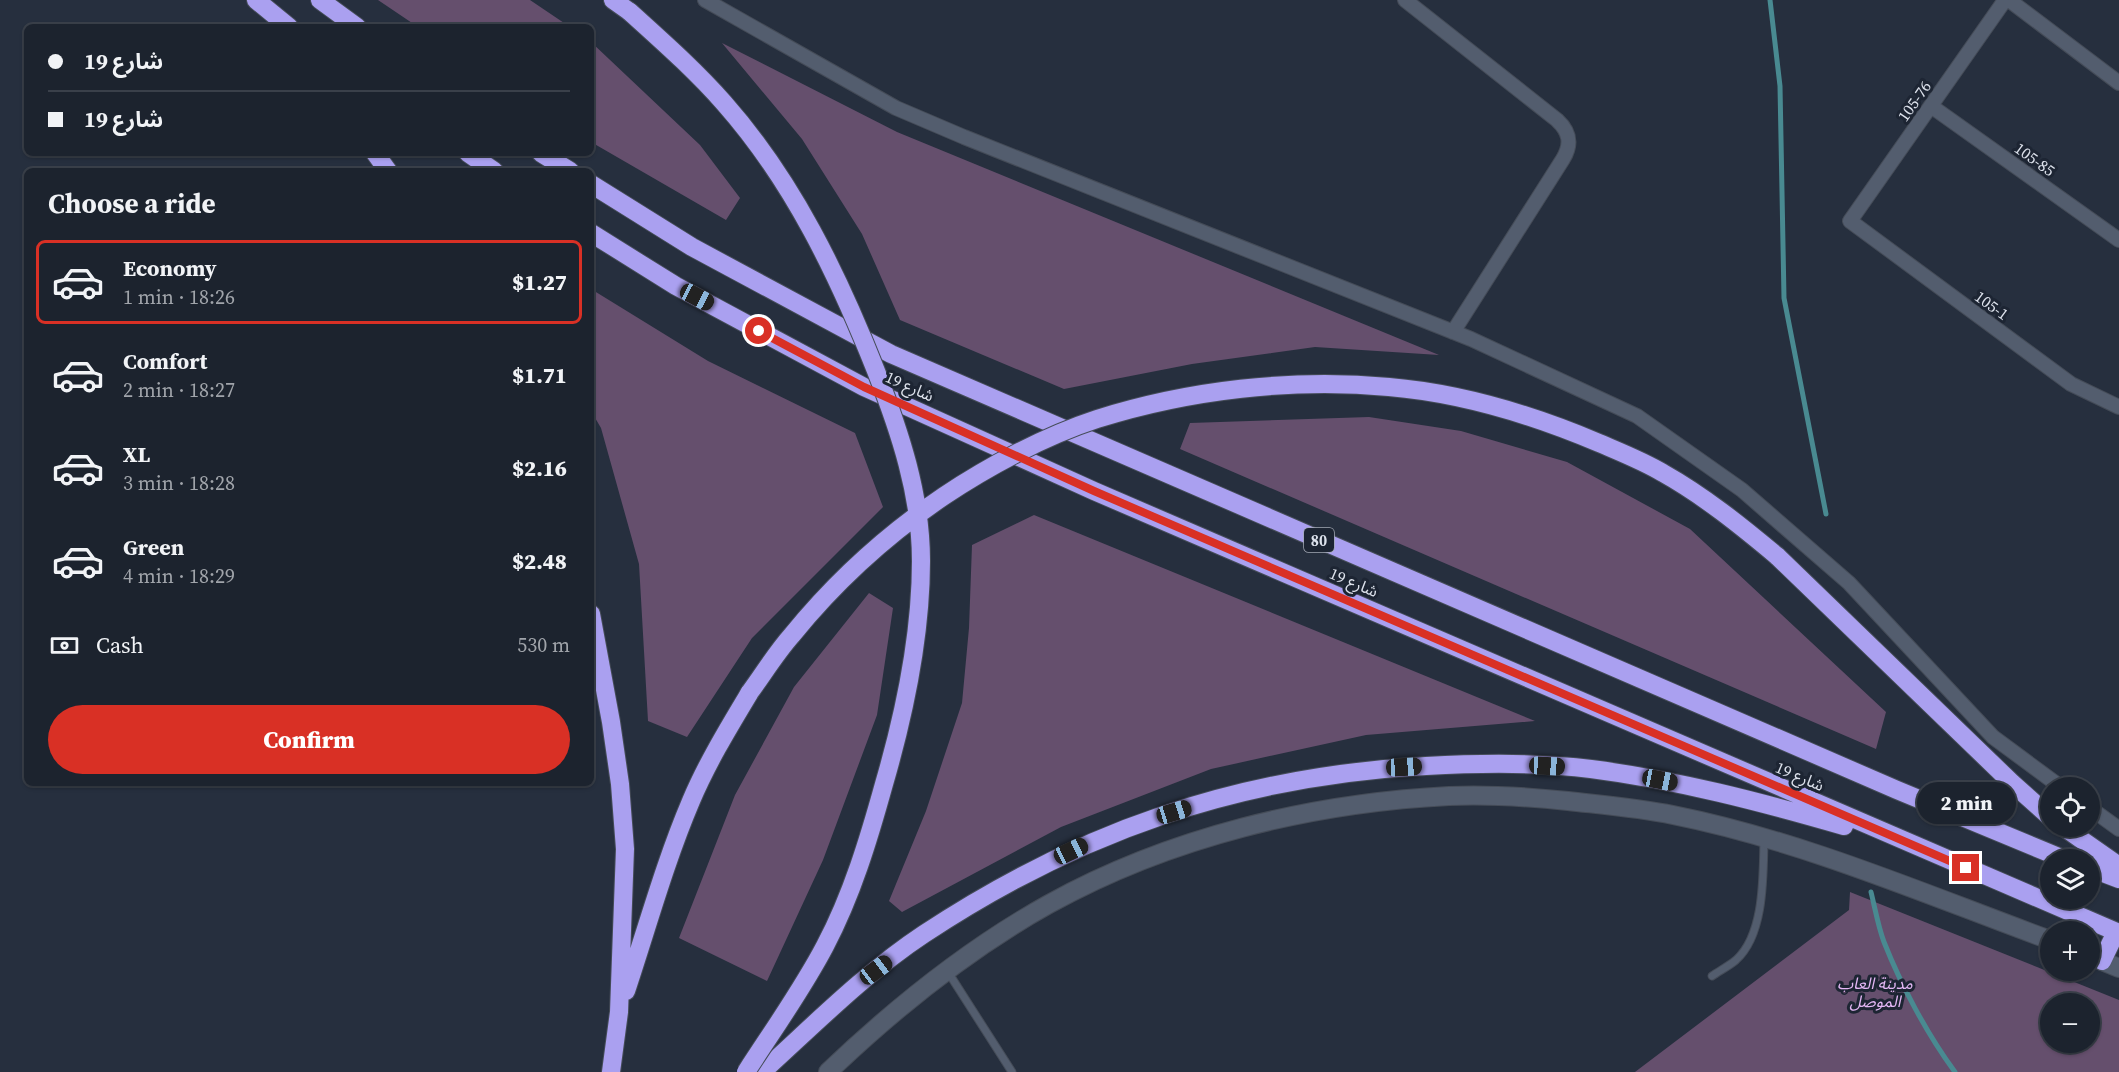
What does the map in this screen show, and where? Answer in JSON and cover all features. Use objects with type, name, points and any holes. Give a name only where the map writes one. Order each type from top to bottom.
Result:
[{"type":"highway","points":[[248,0],[270,24]]},
{"type":"highway","points":[[256,0],[285,24]]},
{"type":"highway","points":[[320,0],[353,24]]},
{"type":"highway","points":[[613,0],[630,12],[679,57],[724,104],[765,154],[797,204],[830,263],[854,316],[905,451],[915,494],[921,559],[918,625],[904,704],[877,809],[853,882],[826,944],[794,999],[746,1072]]},
{"type":"highway","points":[[472,156],[490,168]]},
{"type":"highway","points":[[546,156],[565,168]]},
{"type":"highway","name":"شارع 19","points":[[594,186],[692,246],[891,354],[1886,785],[2040,849]]},
{"type":"highway","name":"شارع 19","points":[[594,235],[676,286],[874,391],[1094,491],[2118,933]]},
{"type":"highway","points":[[619,1012],[667,865],[691,801],[716,750],[750,692],[790,636],[832,589],[884,543],[943,497],[1021,452],[1095,420],[1154,404],[1214,393],[1274,386],[1333,385],[1388,387],[1434,393],[1531,417],[1574,432],[1662,472],[1706,500],[1778,556],[2040,808]]},
{"type":"highway","points":[[594,627],[601,658],[620,784],[625,849],[619,1012],[612,1072]]},
{"type":"highway","points":[[762,1072],[876,970],[921,936],[1032,870],[1090,842],[1154,818],[1215,799],[1279,783],[1350,771],[1465,764],[1590,769],[1718,791],[1924,850]]},
{"type":"highway","points":[[2075,837],[2119,866]]},
{"type":"highway","points":[[2100,872],[2119,879]]},
{"type":"highway","points":[[2100,953],[2118,933]]},
{"type":"main road","points":[[828,1072],[900,1006],[995,936],[1049,904],[1109,873],[1171,850],[1237,830],[1305,813],[1371,803],[1451,795],[1529,797],[1674,815],[1817,854],[2040,936]]},
{"type":"main road","points":[[2100,960],[2119,968]]},
{"type":"street","points":[[705,0],[896,108],[1137,207],[1453,332],[1637,416],[1742,490],[1848,583],[1994,737],[2047,777]]},
{"type":"street","points":[[1405,0],[1563,126],[1568,134],[1569,143],[1563,159],[1453,332]]},
{"type":"street","points":[[2007,0],[2119,83]]},
{"type":"street","name":"105-76","points":[[1850,221],[2007,0]]},
{"type":"street","name":"105-85","points":[[1931,105],[2119,240]]},
{"type":"street","name":"105-1","points":[[1850,221],[2071,384],[2119,407]]},
{"type":"street","points":[[2100,815],[2119,829]]},
{"type":"lane","points":[[1712,976],[1736,960],[1752,939],[1762,889],[1764,839]]},
{"type":"lane","points":[[947,970],[1012,1072]]},
{"type":"green space","points":[[378,0],[530,0],[566,24],[414,24]]},
{"type":"green space","points":[[722,43],[897,132],[1439,355],[1315,347],[1192,364],[1064,389],[900,320],[862,234],[802,139]]},
{"type":"green space","points":[[594,45],[700,145],[740,198],[726,220],[594,144]]},
{"type":"green space","points":[[594,291],[708,361],[855,433],[883,507],[752,638],[687,737],[648,721],[639,564],[601,428],[594,416]]},
{"type":"green space","points":[[1369,417],[1461,431],[1567,462],[1690,529],[1886,712],[1876,749],[1180,449],[1190,423]]},
{"type":"green space","points":[[1034,515],[1535,721],[1366,735],[1211,769],[1061,827],[902,912],[889,901],[926,811],[962,703],[969,628],[972,545]]},
{"type":"green space","points":[[869,593],[893,608],[877,715],[823,860],[767,981],[679,938],[735,795],[794,687]]},
{"type":"green space","name":"مدينة العاب الموصل","points":[[1850,892],[2040,968],[2040,981],[2072,981],[2119,1000],[2119,1072],[1635,1072],[1849,910]]},
{"type":"waterway","points":[[1770,0],[1780,86],[1784,298],[1826,514]]},
{"type":"waterway","points":[[1871,892],[1882,936],[1898,975],[1915,1009],[1955,1072]]},
{"type":"route","points":[[759,331],[864,387],[1094,491],[1966,868]]}]
